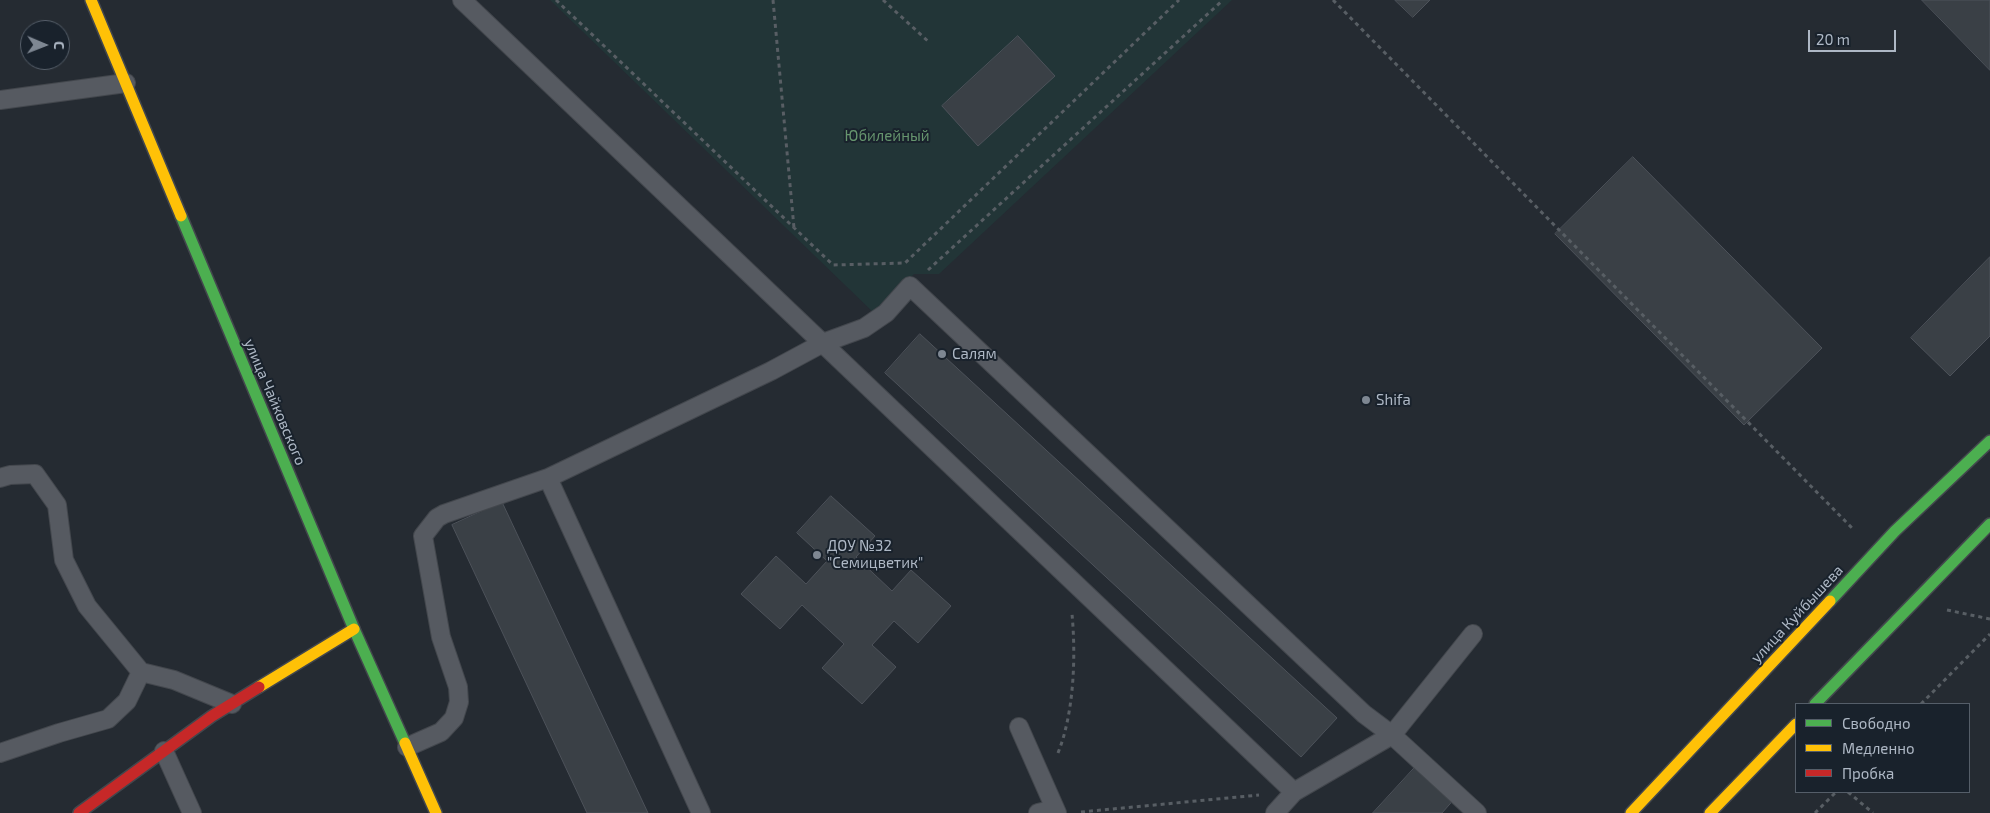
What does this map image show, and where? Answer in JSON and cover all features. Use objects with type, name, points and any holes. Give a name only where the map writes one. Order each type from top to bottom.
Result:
[{"type":"main road","name":"улица Чайковского","points":[[91,0],[354,629],[436,813]]},
{"type":"main road","name":"улица Куйбышева","points":[[1631,813],[1895,531],[1990,442]]},
{"type":"main road","points":[[1817,703],[1990,524]]},
{"type":"main road","points":[[79,813],[212,716],[354,629]]},
{"type":"main road","points":[[1710,813],[1795,725]]},
{"type":"lane","points":[[462,0],[1294,792]]},
{"type":"lane","points":[[0,100],[126,83]]},
{"type":"lane","points":[[407,747],[441,732],[454,718],[459,702],[458,687],[441,636],[422,536],[434,522],[444,514],[548,478],[771,371],[824,343],[864,328],[886,313],[910,286],[1364,714],[1392,735],[1477,813]]},
{"type":"lane","points":[[0,478],[10,475],[35,474],[57,505],[64,560],[87,606],[141,672],[174,680],[232,704]]},
{"type":"lane","points":[[548,478],[701,813]]},
{"type":"lane","points":[[1274,813],[1294,792],[1392,735],[1473,634]]},
{"type":"lane","points":[[0,753],[108,719],[127,700],[141,672]]},
{"type":"lane","points":[[1020,727],[1056,812]]},
{"type":"lane","points":[[164,751],[192,813]]},
{"type":"path","points":[[556,0],[833,265],[906,263],[1179,0]]},
{"type":"path","points":[[773,0],[794,228]]},
{"type":"path","points":[[883,0],[930,43]]},
{"type":"path","points":[[910,286],[1223,0]]},
{"type":"path","points":[[1333,0],[1854,530]]},
{"type":"path","points":[[1045,786],[1063,740],[1068,714],[1074,663],[1072,612],[1085,593]]},
{"type":"path","points":[[1938,608],[1990,620]]},
{"type":"path","points":[[1922,703],[1990,634]]},
{"type":"path","points":[[1056,812],[1294,792]]},
{"type":"path","points":[[1815,813],[1835,793]]},
{"type":"path","points":[[1849,793],[1873,813]]},
{"type":"green space","name":"Юбилейный","points":[[550,0],[1232,0],[939,274],[914,274],[875,314]]},
{"type":"building","points":[[1395,0],[1430,0],[1413,17]]},
{"type":"building","points":[[1922,0],[1990,0],[1990,70]]},
{"type":"building","points":[[1018,36],[1055,76],[978,146],[942,106]]},
{"type":"building","points":[[1633,157],[1822,348],[1744,425],[1555,234]]},
{"type":"building","points":[[1990,257],[1990,336],[1950,376],[1911,338]]},
{"type":"building","points":[[920,334],[1337,718],[1301,757],[885,373]]},
{"type":"building","points":[[831,496],[875,536],[856,557],[892,591],[911,570],[951,606],[918,643],[894,621],[872,645],[896,667],[862,704],[822,668],[844,644],[802,605],[780,629],[741,594],[776,556],[806,584],[827,561],[797,533]]},
{"type":"building","points":[[502,502],[648,813],[587,813],[452,525]]},
{"type":"building","points":[[1419,763],[1456,797],[1442,813],[1373,813]]},
{"type":"traffic: fast","points":[[181,216],[354,629],[405,743]]},
{"type":"traffic: fast","points":[[1830,601],[1895,531],[1990,441]]},
{"type":"traffic: fast","points":[[1816,703],[1990,524]]},
{"type":"traffic: slow","points":[[91,0],[181,216]]},
{"type":"traffic: slow","points":[[1631,813],[1830,601]]},
{"type":"traffic: slow","points":[[259,687],[354,629]]},
{"type":"traffic: slow","points":[[1710,813],[1795,725]]},
{"type":"traffic: slow","points":[[405,743],[436,813]]},
{"type":"traffic: jam","points":[[79,813],[212,716],[259,687]]},
{"type":"place","name":"Салям","points":[[942,354]]},
{"type":"place","name":"Shifa","points":[[1366,400]]},
{"type":"place","name":"ДОУ №32 \"Семицветик\"","points":[[817,555]]}]
